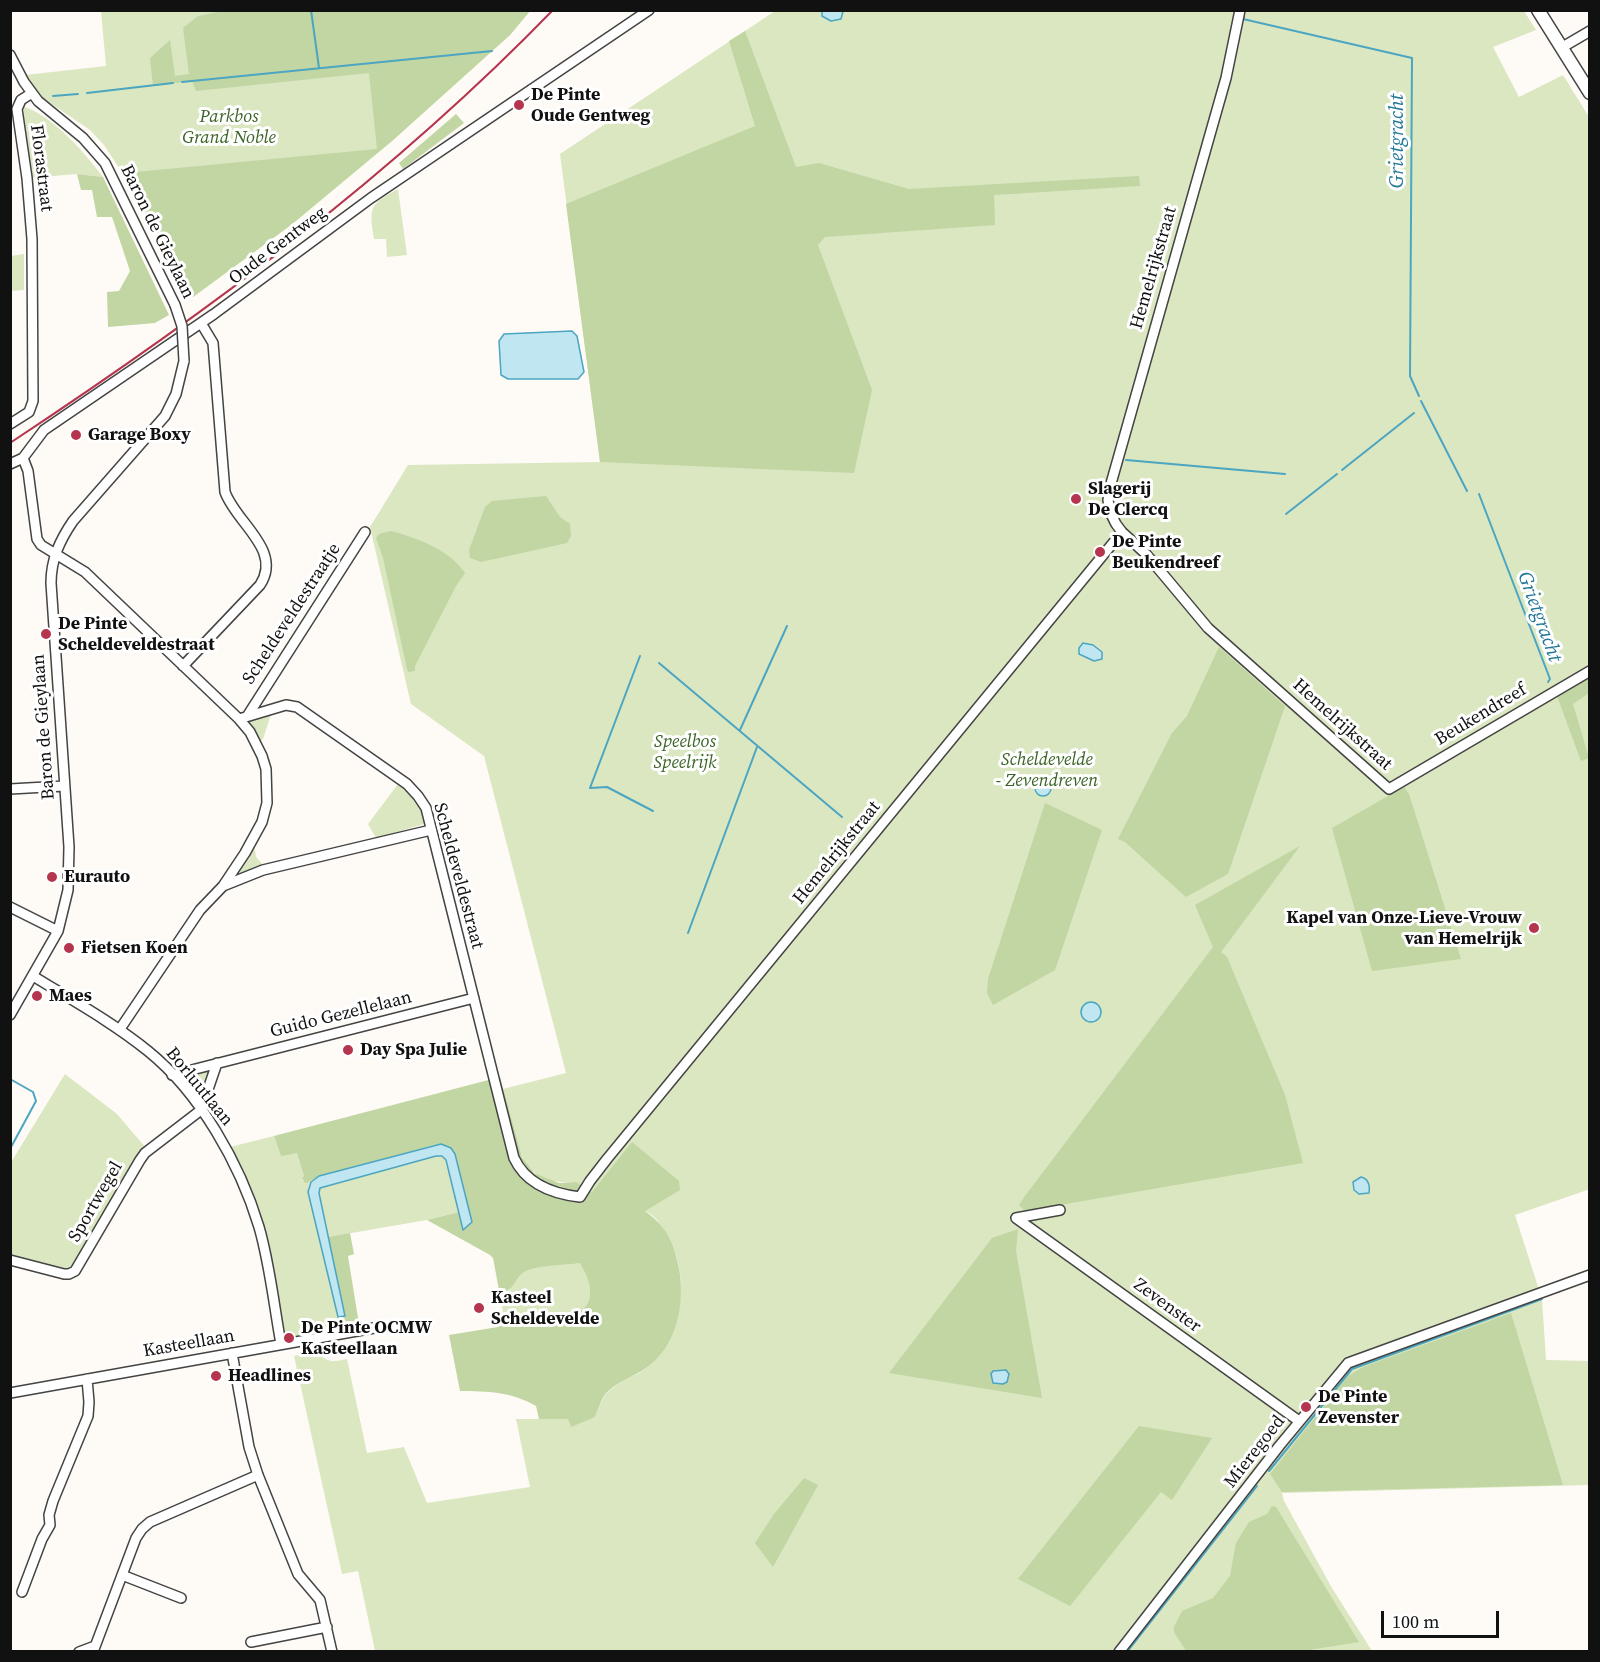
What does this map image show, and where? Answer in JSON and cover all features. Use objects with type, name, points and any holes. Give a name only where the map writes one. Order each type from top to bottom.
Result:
[{"type":"street","name":"Oude Gentweg","points":[[22,458],[44,430],[201,323],[371,198],[649,10]]},
{"type":"street","name":"Hemelrijkstraat","points":[[1240,10],[1226,78],[1110,487],[1108,500],[1110,514],[1122,532],[1137,544],[1208,628],[1389,789]]},
{"type":"street","points":[[1538,10],[1590,93]]},
{"type":"street","points":[[1561,48],[1590,32]]},
{"type":"street","name":"Baron de Gieylaan","points":[[10,55],[38,101],[83,138],[105,163],[175,305],[182,326],[184,361],[176,394],[165,416],[73,521],[55,554],[51,583],[70,869],[68,891],[58,931],[11,1014]]},
{"type":"street","name":"Florastraat","points":[[10,424],[28,412],[33,401],[31,230],[27,178],[17,109],[21,100],[32,93]]},
{"type":"street","points":[[183,666],[260,585],[267,563],[263,549],[232,508],[225,492],[213,343],[201,323]]},
{"type":"street","points":[[10,464],[22,458],[28,471],[37,539],[41,545],[85,572],[183,666],[243,717],[262,756],[267,778],[267,803],[262,822],[253,840],[223,886],[200,910],[120,1029]]},
{"type":"street","name":"Scheldeveldestraatje","points":[[243,717],[365,532]]},
{"type":"street","name":"Hemelrijkstraat","points":[[580,1197],[607,1159],[1122,532]]},
{"type":"street","name":"Beukendreef","points":[[1389,789],[1590,671]]},
{"type":"street","name":"Scheldeveldestraat","points":[[243,717],[286,705],[297,706],[407,784],[418,796],[426,808],[517,1166],[542,1186],[580,1197]]},
{"type":"street","points":[[10,789],[64,786]]},
{"type":"street","points":[[223,886],[262,870],[431,830]]},
{"type":"street","points":[[10,907],[58,931]]},
{"type":"street","name":"Borluutlaan","points":[[33,976],[120,1029],[151,1053],[201,1110],[222,1140],[256,1218],[281,1344]]},
{"type":"street","name":"Guido Gezellelaan","points":[[172,1075],[474,998]]},
{"type":"street","points":[[201,1110],[217,1063]]},
{"type":"street","name":"Sportwegel","points":[[10,1260],[64,1274],[75,1271],[140,1160],[201,1110]]},
{"type":"street","name":"Zevenster","points":[[1060,1210],[1016,1218],[1299,1421]]},
{"type":"street","name":"Mieregoed","points":[[1119,1652],[1299,1421],[1348,1363],[1590,1275]]},
{"type":"street","name":"Kasteellaan","points":[[10,1393],[374,1328]]},
{"type":"street","points":[[232,1353],[249,1447],[258,1475],[298,1574],[320,1600],[332,1652]]},
{"type":"street","points":[[22,1592],[42,1539],[47,1533],[53,1501],[88,1416],[87,1379]]},
{"type":"street","points":[[79,1652],[94,1649],[136,1538],[142,1529],[150,1522],[258,1475]]},
{"type":"street","points":[[123,1575],[181,1598]]},
{"type":"street","points":[[251,1642],[327,1627]]},
{"type":"green space","name":"Parkbos Grand Noble","points":[[101,11],[530,11],[510,35],[392,141],[291,225],[193,297],[104,145],[90,130],[43,98],[25,75],[106,66]]},
{"type":"green space","points":[[222,11],[530,11],[510,35],[392,141],[291,225],[193,297],[121,171],[136,172],[377,149],[369,73],[196,91],[192,81],[153,86],[150,58],[170,40],[175,76],[189,74],[183,28],[198,16]]},
{"type":"green space","name":"Scheldevelde - Zevendreven","points":[[775,11],[1524,11],[1536,30],[1493,47],[1519,97],[1563,75],[1589,117],[1590,1189],[1515,1215],[1542,1299],[1546,1360],[1589,1361],[1589,1485],[1282,1493],[1284,1501],[1332,1588],[1372,1651],[375,1651],[358,1571],[342,1574],[294,1356],[318,1352],[331,1361],[347,1359],[367,1453],[404,1447],[427,1503],[530,1487],[516,1419],[569,1419],[571,1426],[595,1417],[608,1392],[652,1363],[669,1336],[676,1319],[681,1285],[679,1268],[675,1251],[657,1220],[639,1208],[593,1193],[576,1182],[544,1178],[535,1173],[523,1158],[503,1089],[566,1073],[484,756],[411,704],[370,527],[408,465],[600,462],[560,154]]},
{"type":"green space","points":[[745,31],[796,167],[819,163],[909,189],[1139,176],[1140,186],[994,195],[995,225],[825,237],[818,245],[872,390],[854,473],[600,462],[566,204],[755,126],[729,41]]},
{"type":"green space","points":[[24,107],[35,111],[57,127],[78,147],[103,177],[77,174],[30,178]]},
{"type":"green space","points":[[456,114],[464,123],[403,169],[399,163]]},
{"type":"green space","points":[[77,174],[103,177],[169,315],[155,323],[108,327],[107,292],[119,291],[130,271],[112,217],[97,217],[92,190],[81,190]]},
{"type":"green space","points":[[398,189],[407,255],[387,257],[386,239],[374,239],[372,214],[376,203]]},
{"type":"green space","points":[[24,254],[24,290],[11,291],[11,256]]},
{"type":"green space","points":[[546,496],[560,517],[570,524],[571,536],[567,543],[481,562],[470,558],[469,550],[485,507],[492,501]]},
{"type":"green space","points":[[391,531],[422,541],[442,551],[465,573],[415,666],[415,671],[408,672],[407,669],[383,558],[376,538],[379,534]]},
{"type":"green space","points":[[1219,647],[1285,706],[1228,874],[1186,897],[1125,842],[1118,839],[1172,733],[1187,716]]},
{"type":"green space","points":[[1589,677],[1589,693],[1573,704],[1589,758],[1581,761],[1557,696]]},
{"type":"green space","points":[[272,711],[263,739],[260,741],[248,721]]},
{"type":"green space","points":[[398,784],[416,801],[424,824],[376,838],[368,824]]},
{"type":"green space","points":[[1404,787],[1409,794],[1461,959],[1372,971],[1332,828]]},
{"type":"green space","points":[[1045,803],[1102,830],[1055,970],[993,1005],[987,993],[988,979]]},
{"type":"green space","points":[[254,845],[256,857],[264,866],[232,878]]},
{"type":"green space","points":[[1300,846],[1221,952],[1227,957],[1285,1095],[1303,1163],[1025,1211],[1019,1205],[1025,1196],[1213,947],[1195,905]]},
{"type":"green space","points":[[209,1069],[212,1072],[201,1098],[197,1099],[181,1078]]},
{"type":"green space","points":[[65,1074],[117,1114],[146,1148],[71,1271],[60,1271],[11,1256],[10,1164]]},
{"type":"green space","points":[[500,1077],[522,1157],[534,1173],[559,1183],[576,1182],[583,1186],[583,1190],[592,1192],[632,1142],[679,1181],[680,1190],[645,1211],[659,1223],[668,1235],[679,1268],[680,1308],[673,1333],[660,1356],[650,1365],[608,1391],[595,1417],[571,1427],[568,1419],[539,1419],[536,1406],[509,1395],[460,1391],[449,1335],[498,1327],[516,1316],[526,1318],[535,1325],[574,1315],[583,1309],[590,1291],[588,1279],[580,1263],[528,1270],[520,1275],[511,1288],[503,1292],[499,1290],[493,1258],[490,1255],[427,1220],[459,1212],[463,1230],[455,1154],[435,1145],[319,1176],[307,1183],[302,1178],[304,1176],[297,1153],[281,1156],[274,1136]]},
{"type":"green space","points":[[274,1136],[281,1155],[297,1152],[304,1176],[302,1179],[304,1182],[311,1181],[309,1186],[338,1317],[337,1331],[290,1340],[284,1335],[267,1245],[230,1147]]},
{"type":"green space","points":[[442,1156],[446,1160],[459,1212],[427,1220],[328,1237],[320,1188]]},
{"type":"green space","points":[[1018,1229],[1016,1251],[1042,1398],[889,1373],[992,1238]]},
{"type":"green space","points":[[350,1233],[354,1254],[348,1256],[358,1318],[357,1325],[337,1329],[338,1317],[345,1316],[328,1237]]},
{"type":"green space","points":[[580,1262],[588,1278],[590,1291],[583,1309],[563,1319],[535,1325],[521,1318],[505,1323],[499,1290],[503,1292],[511,1288],[520,1275],[528,1270]]},
{"type":"green space","points":[[1511,1313],[1563,1485],[1282,1492],[1270,1474],[1348,1376],[1363,1367]]},
{"type":"green space","points":[[1139,1426],[1212,1438],[1172,1500],[1161,1492],[1070,1606],[1018,1579]]},
{"type":"green space","points":[[804,1478],[818,1485],[773,1567],[755,1543],[774,1514]]},
{"type":"green space","points":[[1272,1506],[1276,1507],[1359,1642],[1303,1651],[1186,1651],[1174,1632],[1182,1611],[1213,1598],[1230,1576],[1236,1543],[1249,1522],[1267,1514]]},
{"type":"water","points":[[822,11],[843,11],[841,19],[831,21],[822,16]]},
{"type":"water","points":[[572,331],[577,336],[584,372],[578,379],[508,379],[501,375],[499,341],[504,334]]},
{"type":"water","points":[[1083,643],[1093,645],[1102,652],[1102,659],[1094,661],[1079,654],[1079,648]]},
{"type":"water","points":[[1040,780],[1046,780],[1051,788],[1049,794],[1040,796],[1035,791],[1035,785]]},
{"type":"water","points":[[1091,1002],[1098,1005],[1101,1012],[1098,1019],[1091,1022],[1084,1019],[1081,1012],[1084,1005]]},
{"type":"water","points":[[441,1144],[451,1148],[455,1154],[472,1222],[463,1230],[446,1160],[442,1156],[320,1188],[319,1193],[345,1316],[338,1317],[308,1192],[311,1182],[319,1176]]},
{"type":"water","points":[[1361,1177],[1368,1183],[1369,1193],[1359,1194],[1354,1190],[1353,1182]]},
{"type":"water","points":[[1006,1370],[1009,1374],[1007,1382],[993,1383],[991,1374],[993,1371]]},
{"type":"waterway","points":[[311,10],[319,68]]},
{"type":"waterway","name":"Grietgracht","points":[[1244,16],[1243,19],[1412,58],[1410,376],[1419,396]]},
{"type":"waterway","points":[[182,82],[492,51]]},
{"type":"waterway","points":[[87,93],[173,83]]},
{"type":"waterway","points":[[53,96],[78,94]]},
{"type":"waterway","name":"Grietgracht","points":[[1421,401],[1467,491]]},
{"type":"waterway","points":[[1342,470],[1414,413]]},
{"type":"waterway","points":[[1126,460],[1285,474]]},
{"type":"waterway","points":[[1286,514],[1337,474]]},
{"type":"waterway","name":"Grietgracht","points":[[1479,494],[1550,679],[1548,682]]},
{"type":"waterway","points":[[740,730],[787,626]]},
{"type":"waterway","points":[[640,656],[590,788],[607,787],[653,811]]},
{"type":"waterway","points":[[659,663],[842,817]]},
{"type":"waterway","points":[[688,933],[757,747]]},
{"type":"waterway","points":[[10,1079],[33,1092],[36,1101],[10,1149]]},
{"type":"waterway","points":[[1269,1471],[1352,1369],[1542,1299]]},
{"type":"waterway","points":[[1127,1652],[1257,1486]]},
{"type":"railway","points":[[10,443],[154,345],[294,241],[427,130],[553,10]]},
{"type":"place","name":"De Pinte Oude Gentweg","points":[[519,105]]},
{"type":"place","name":"Garage Boxy","points":[[76,435]]},
{"type":"place","name":"Slagerij De Clercq","points":[[1076,499]]},
{"type":"place","name":"De Pinte Beukendreef","points":[[1100,552]]},
{"type":"place","name":"De Pinte Scheldeveldestraat","points":[[46,634]]},
{"type":"place","name":"Eurauto","points":[[52,877]]},
{"type":"place","name":"Kapel van Onze-Lieve-Vrouw van Hemelrijk","points":[[1534,928]]},
{"type":"place","name":"Fietsen Koen","points":[[69,948]]},
{"type":"place","name":"Maes","points":[[37,996]]},
{"type":"place","name":"Day Spa Julie","points":[[348,1050]]},
{"type":"place","name":"Kasteel Scheldevelde","points":[[479,1308]]},
{"type":"place","name":"De Pinte OCMW Kasteellaan","points":[[289,1338]]},
{"type":"place","name":"Headlines","points":[[216,1376]]},
{"type":"place","name":"De Pinte Zevenster","points":[[1306,1407]]},
{"type":"park label","name":"Speelbos Speelrijk","points":[[685,752]]}]
